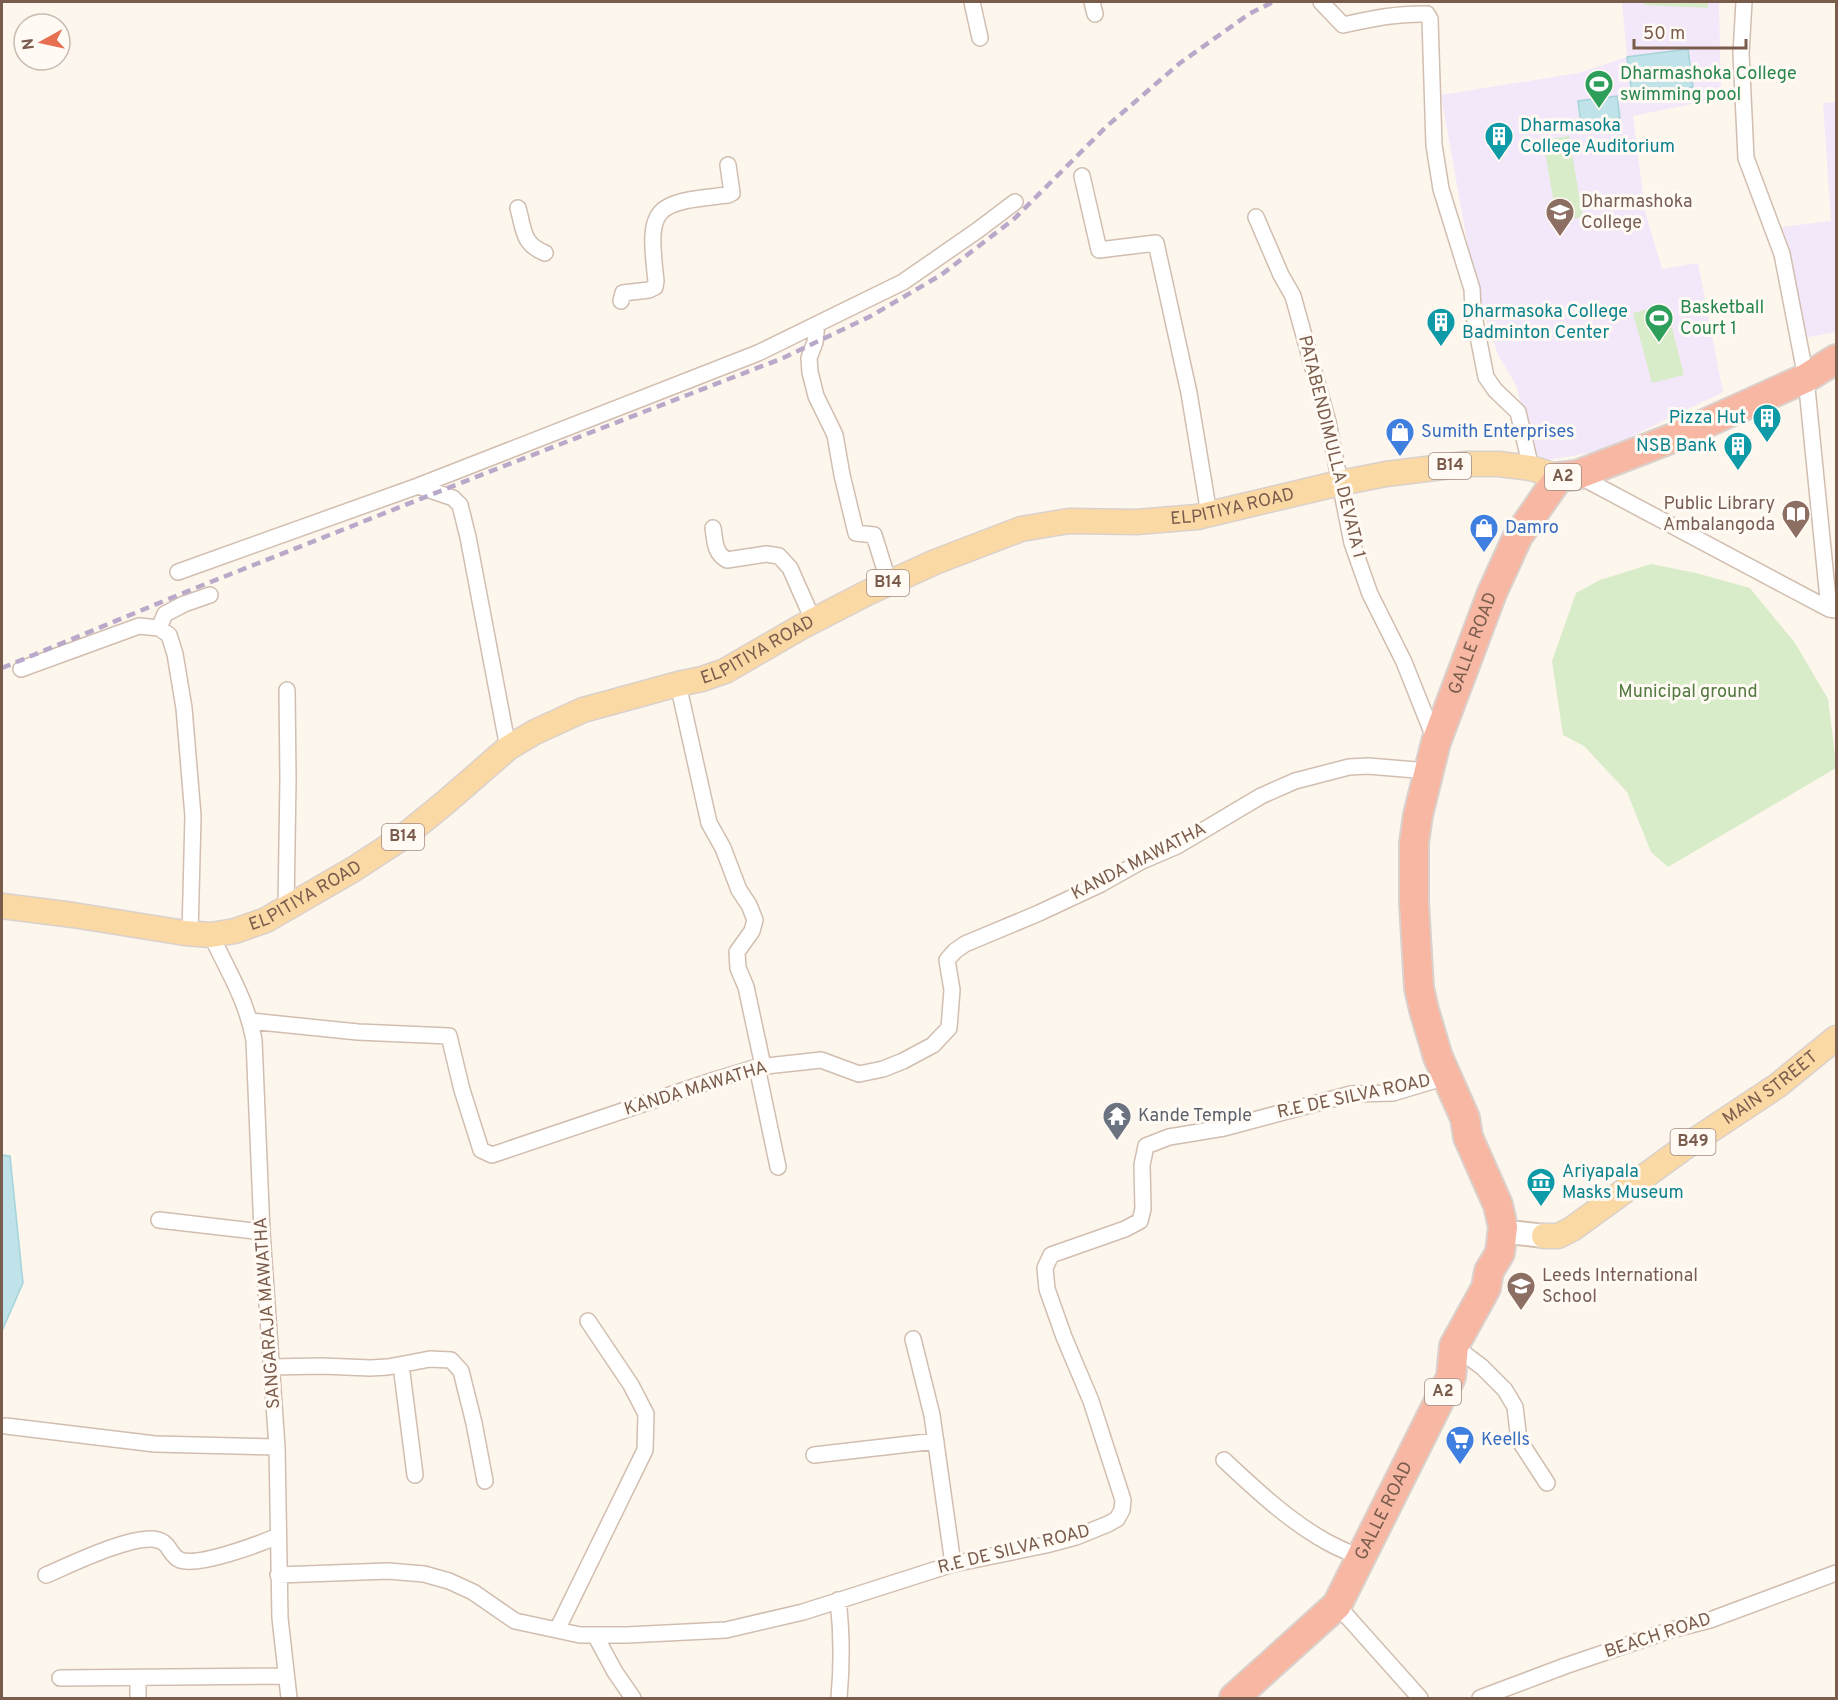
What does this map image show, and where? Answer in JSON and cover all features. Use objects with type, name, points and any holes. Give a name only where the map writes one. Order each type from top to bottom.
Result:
[{"type":"highway","name":"A2","points":[[1568,476],[1672,438],[1806,378],[1836,359]]},
{"type":"highway","name":"GALLE ROAD","points":[[1234,1698],[1337,1605],[1451,1377],[1454,1346],[1486,1288],[1489,1271],[1500,1253],[1503,1227],[1496,1198],[1468,1137],[1465,1118],[1446,1077],[1431,1035],[1419,988],[1414,903],[1414,843],[1418,814],[1436,742],[1492,593],[1518,536],[1568,476]]},
{"type":"highway","name":"GALLE ROAD","points":[[1465,1118],[1478,1131],[1511,1202],[1517,1223],[1531,1234],[1513,1253],[1500,1279],[1486,1288]]},
{"type":"main road","name":"ELPITIYA ROAD","points":[[2,906],[201,934],[236,931],[266,920],[354,869],[403,837],[508,748],[535,732],[583,710],[702,679],[725,670],[813,620],[889,583],[935,562],[1021,529],[1069,521],[1136,522],[1197,516],[1386,474],[1467,464],[1500,464],[1568,476]]},
{"type":"main road","name":"MAIN STREET","points":[[1531,1234],[1558,1236],[1572,1229],[1685,1147],[1777,1086],[1836,1038]]},
{"type":"street","points":[[972,2],[980,38]]},
{"type":"street","points":[[1321,2],[1343,25],[1384,16],[1427,14],[1430,19],[1434,146],[1442,189],[1472,289],[1473,311],[1486,377],[1495,390],[1518,412],[1531,468]]},
{"type":"street","points":[[1744,2],[1741,53],[1746,158],[1782,254],[1806,378],[1833,610]]},
{"type":"street","points":[[621,301],[623,293],[649,290],[655,287],[652,233],[660,212],[673,203],[732,193],[728,165]]},
{"type":"street","points":[[1082,176],[1100,250],[1156,243],[1189,393],[1209,514]]},
{"type":"street","points":[[178,572],[418,486],[758,352],[903,282],[1015,202]]},
{"type":"street","points":[[518,208],[526,240],[534,248],[545,253]]},
{"type":"street","name":"PATABENDIMULLA DEVATA 1","points":[[1256,217],[1281,275],[1293,296],[1328,422],[1352,543],[1370,594],[1404,662],[1436,742]]},
{"type":"street","points":[[817,324],[815,342],[809,358],[813,386],[835,435],[856,533],[874,535],[889,583]]},
{"type":"street","points":[[1568,476],[1833,610]]},
{"type":"street","points":[[418,486],[453,498],[460,505],[508,748]]},
{"type":"street","points":[[713,528],[716,548],[727,560],[766,554],[779,556],[790,568],[813,620]]},
{"type":"street","points":[[159,628],[165,614],[184,604],[210,595]]},
{"type":"street","points":[[21,669],[139,626],[159,628],[169,635],[175,654],[184,708],[201,934]]},
{"type":"street","points":[[678,684],[710,823],[723,848],[739,890],[755,920],[752,931],[737,952],[738,968],[746,987],[778,1167]]},
{"type":"street","points":[[286,909],[287,690]]},
{"type":"street","name":"KANDA MAWATHA","points":[[250,1021],[358,1032],[449,1036],[462,1090],[481,1150],[492,1155],[760,1066],[821,1060],[859,1074],[883,1069],[903,1061],[933,1045],[949,1028],[952,990],[947,960],[965,944],[1101,884],[1177,846],[1261,796],[1295,781],[1349,767],[1368,766],[1428,771]]},
{"type":"street","name":"SANGARAJA MAWATHA","points":[[201,934],[243,1000],[250,1021],[255,1058],[262,1232],[277,1447],[280,1618],[289,1698]]},
{"type":"street","name":"R.E DE SILVA ROAD","points":[[278,1575],[388,1571],[424,1574],[449,1581],[473,1592],[515,1621],[580,1635],[726,1630],[803,1612],[953,1564],[1076,1537],[1108,1524],[1117,1519],[1122,1510],[1123,1500],[1091,1401],[1047,1289],[1045,1268],[1051,1255],[1125,1229],[1140,1221],[1143,1209],[1142,1165],[1146,1146],[1169,1137],[1224,1128],[1351,1094],[1393,1093],[1446,1077]]},
{"type":"street","points":[[159,1220],[262,1232]]},
{"type":"street","points":[[557,1630],[645,1450],[646,1414],[631,1385],[588,1321]]},
{"type":"street","points":[[913,1339],[932,1415],[953,1564]]},
{"type":"street","points":[[1454,1346],[1482,1366],[1505,1390],[1515,1407],[1519,1440],[1547,1483]]},
{"type":"street","points":[[271,1367],[370,1368],[430,1359],[451,1360],[461,1371],[485,1481]]},
{"type":"street","points":[[401,1365],[415,1475]]},
{"type":"street","points":[[6,1426],[155,1444],[277,1447]]},
{"type":"street","points":[[814,1455],[936,1441]]},
{"type":"street","points":[[1224,1460],[1294,1521],[1327,1542],[1361,1558]]},
{"type":"street","points":[[46,1575],[90,1557],[152,1539],[167,1544],[177,1559],[194,1561],[231,1554],[278,1536]]},
{"type":"street","name":"BEACH ROAD","points":[[1480,1698],[1671,1630],[1710,1620],[1836,1573]]},
{"type":"street","points":[[838,1600],[842,1632],[842,1676],[839,1698]]},
{"type":"street","points":[[1337,1605],[1420,1698]]},
{"type":"street","points":[[596,1635],[615,1672],[633,1698]]},
{"type":"street","points":[[60,1678],[285,1676]]},
{"type":"street","points":[[138,1679],[138,1698]]},
{"type":"shaded area","name":"Dharmashoka College","points":[[1622,2],[1719,2],[1721,98],[1633,116],[1645,211],[1662,269],[1698,263],[1723,392],[1601,451],[1536,462],[1516,385],[1498,355],[1475,286],[1441,95],[1578,73],[1627,57]]},
{"type":"shaded area","points":[[1836,102],[1836,332],[1804,338],[1782,227],[1831,221],[1823,103]]},
{"type":"green space","points":[[1645,2],[1708,2],[1708,8],[1644,5]]},
{"type":"green space","points":[[1569,136],[1583,217],[1557,221],[1543,140]]},
{"type":"green space","name":"Basketball Court 1","points":[[1666,304],[1684,375],[1652,383],[1633,313]]},
{"type":"green space","name":"Municipal ground","points":[[1651,564],[1696,573],[1750,588],[1795,643],[1828,699],[1836,763],[1836,768],[1668,867],[1651,852],[1627,792],[1584,746],[1563,735],[1552,661],[1576,593],[1600,580]]},
{"type":"water","points":[[1688,49],[1693,87],[1632,95],[1627,57]]},
{"type":"water","name":"Dharmashoka College swimming pool","points":[[1617,96],[1620,118],[1581,124],[1578,101]]},
{"type":"water","points":[[2,1155],[10,1156],[23,1283],[2,1331]]},
{"type":"railway","points":[[2,668],[193,589],[783,358],[871,316],[941,275],[1014,219],[1107,126],[1180,63],[1249,14],[1273,2]]},
{"type":"place","name":"Dharmashoka College swimming pool","points":[[1599,110]]},
{"type":"place","name":"Dharmasoka College Auditorium","points":[[1499,162]]},
{"type":"place","name":"Dharmashoka College","points":[[1560,238]]},
{"type":"place","name":"Basketball Court 1","points":[[1659,344]]},
{"type":"place","name":"Dharmasoka College Badminton Center","points":[[1441,348]]},
{"type":"place","name":"Pizza Hut","points":[[1767,444]]},
{"type":"place","name":"Sumith Enterprises","points":[[1400,458]]},
{"type":"place","name":"NSB Bank","points":[[1738,472]]},
{"type":"place","name":"Public Library Ambalangoda","points":[[1796,540]]},
{"type":"place","name":"Damro","points":[[1484,554]]},
{"type":"place","name":"Kande Temple","points":[[1117,1142]]},
{"type":"place","name":"Ariyapala Masks Museum","points":[[1541,1208]]},
{"type":"place","name":"Leeds International School","points":[[1521,1312]]},
{"type":"place","name":"Keells","points":[[1460,1466]]}]
